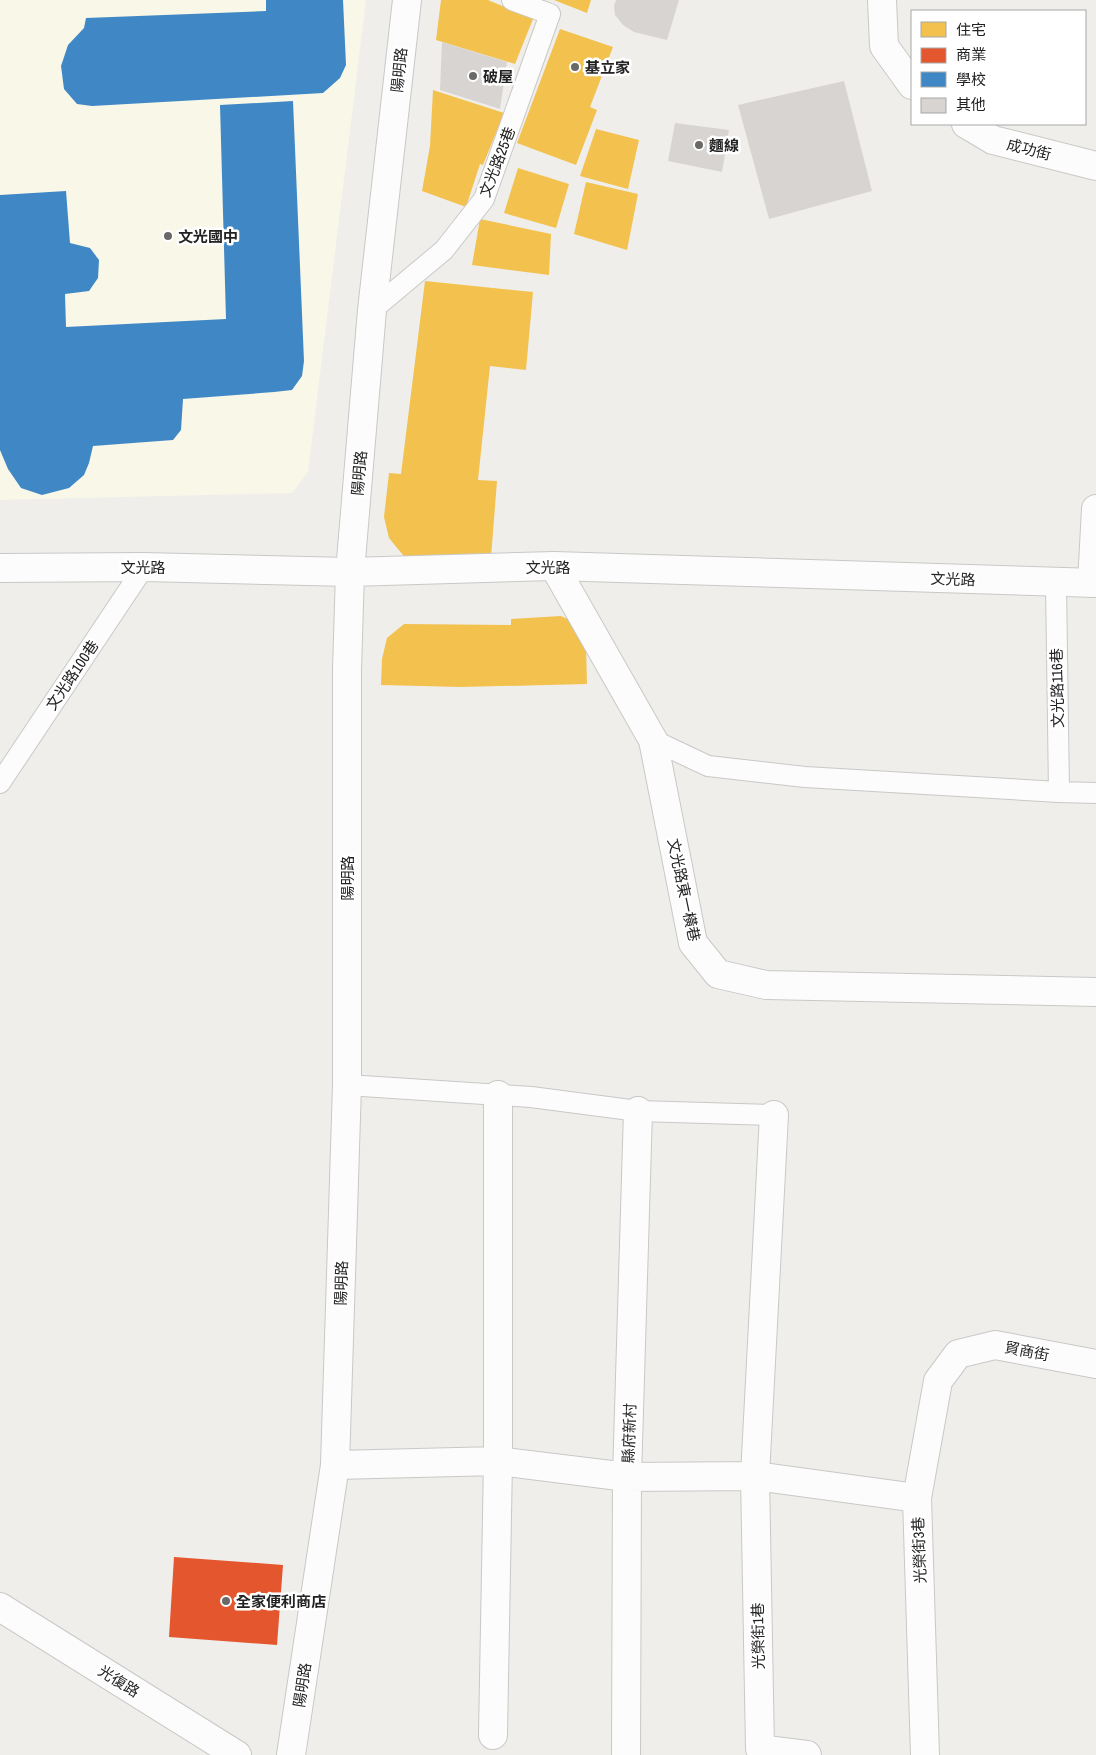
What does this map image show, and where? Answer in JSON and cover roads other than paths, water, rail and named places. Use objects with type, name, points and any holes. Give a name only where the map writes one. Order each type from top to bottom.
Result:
[{"type":"street","name":"陽明路","points":[[291,1755],[335,1465],[347,1085],[347,670],[350,572],[372,310],[407,0]]},
{"type":"street","points":[[882,0],[884,46],[911,84]]},
{"type":"street","name":"成功街","points":[[968,125],[993,140],[1096,166]]},
{"type":"street","points":[[1094,583],[1096,509]]},
{"type":"street","name":"文光路","points":[[0,568],[144,567],[350,572],[554,566],[1094,583]]},
{"type":"street","name":"文光路東一橫巷","points":[[554,566],[654,740],[693,943],[718,974],[766,985],[1096,992]]},
{"type":"street","points":[[493,1735],[498,1461],[498,1095]]},
{"type":"street","name":"縣府新村","points":[[626,1755],[627,1477],[638,1111]]},
{"type":"street","points":[[755,1476],[774,1115]]},
{"type":"street","name":"貿商街","points":[[958,1354],[996,1345],[1096,1364]]},
{"type":"street","name":"光榮街3巷","points":[[925,1755],[917,1498],[938,1381],[958,1354]]},
{"type":"street","points":[[335,1465],[498,1461],[627,1477],[755,1476],[917,1498]]},
{"type":"street","name":"光榮街1巷","points":[[755,1476],[760,1749],[807,1755]]},
{"type":"street","name":"光復路","points":[[0,1608],[238,1755]]},
{"type":"lane","name":"文光路25巷","points":[[372,310],[444,250],[484,199],[550,14],[512,0]]},
{"type":"lane","name":"文光路100巷","points":[[0,783],[144,567]]},
{"type":"lane","name":"文光路116巷","points":[[1056,583],[1059,792]]},
{"type":"lane","points":[[654,740],[708,766],[805,777],[1096,793]]},
{"type":"lane","points":[[347,1085],[531,1097],[638,1111],[774,1115]]},
{"type":"place","name":"基立家","points":[[575,67]]},
{"type":"place","name":"破屋","points":[[473,76]]},
{"type":"place","name":"麵線","points":[[699,145]]},
{"type":"place","name":"文光國中","points":[[168,236]]},
{"type":"place","name":"全家便利商店","points":[[226,1601]]}]
